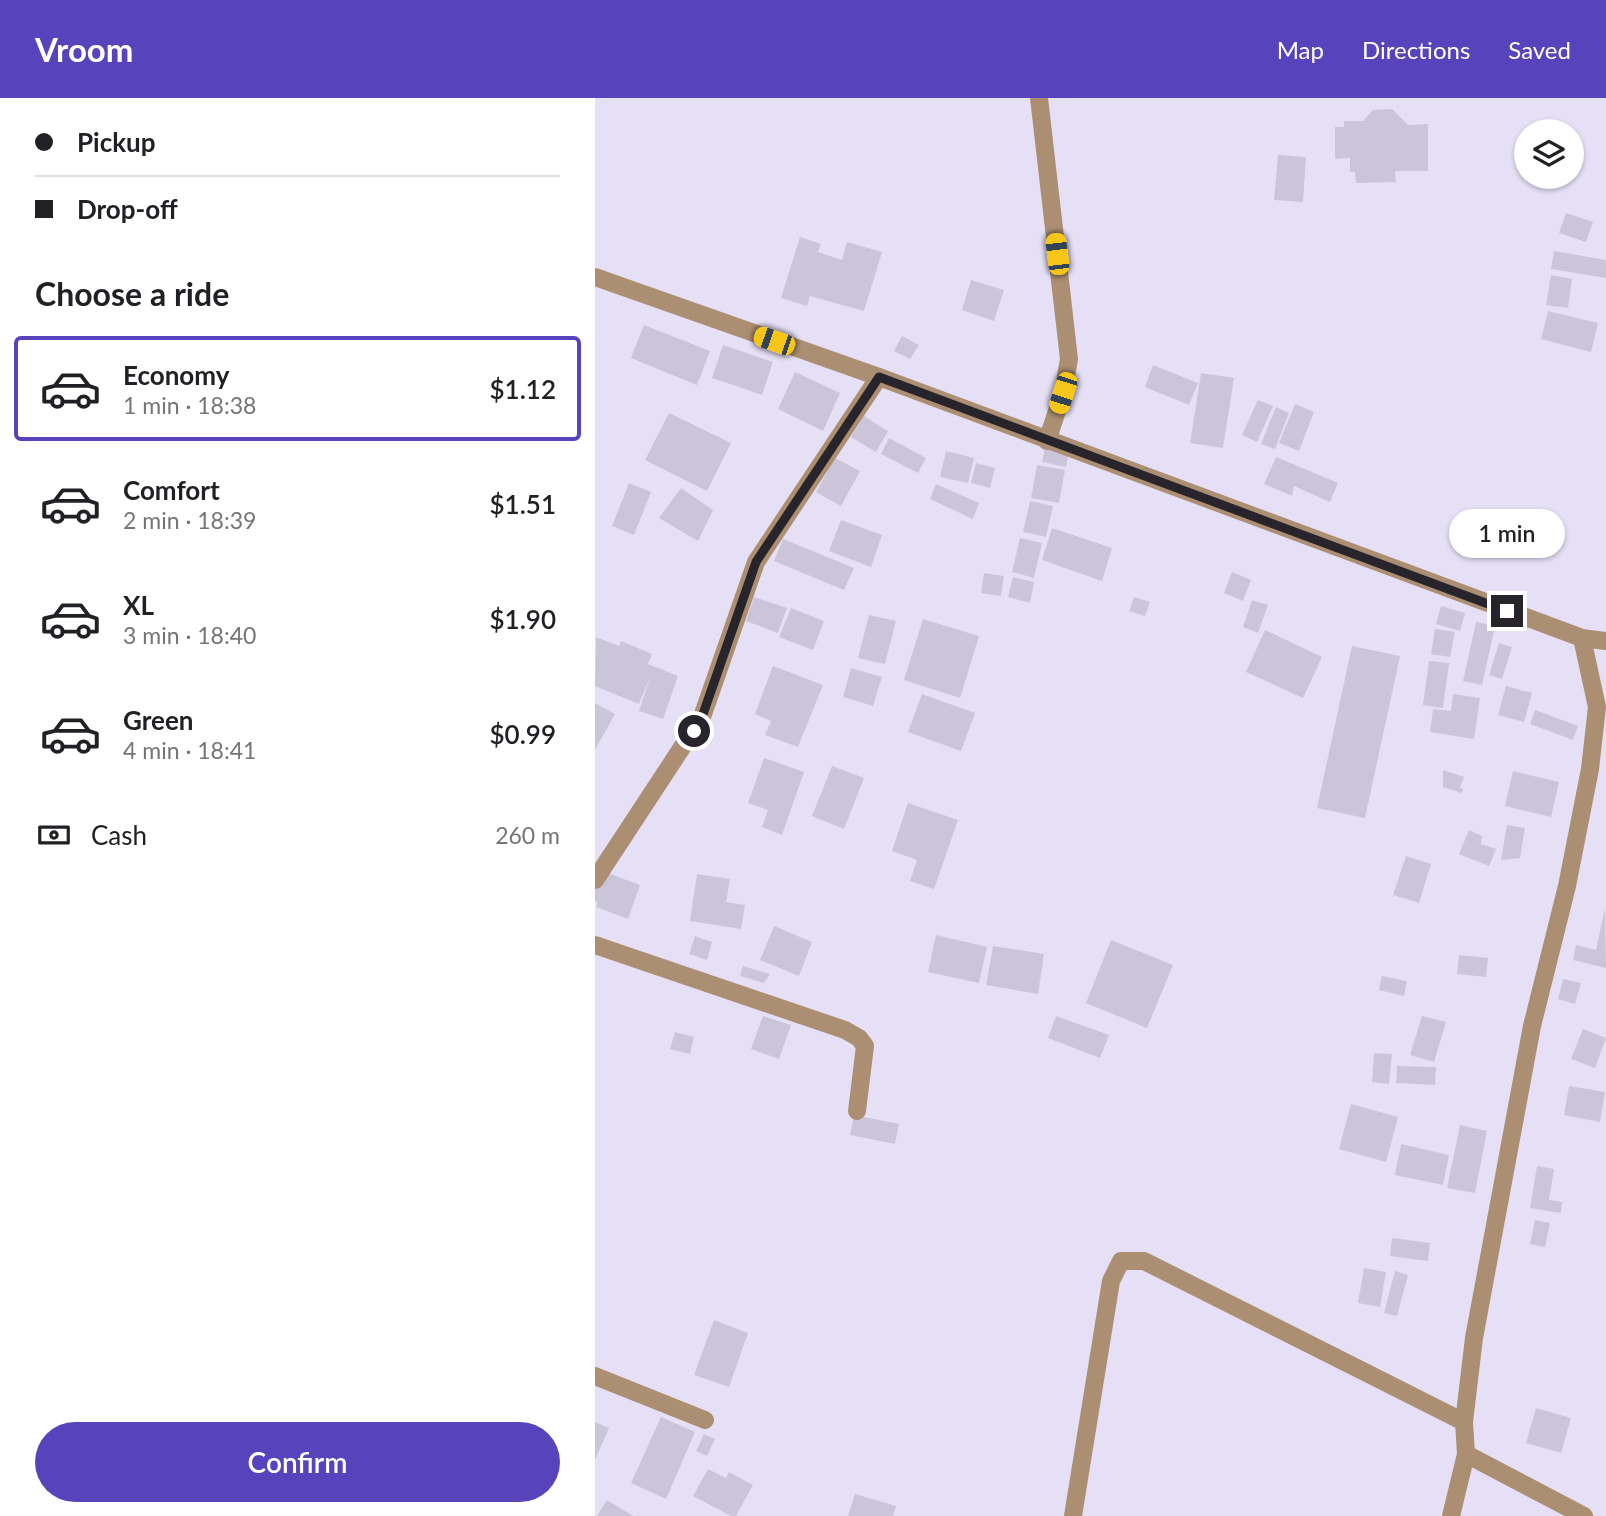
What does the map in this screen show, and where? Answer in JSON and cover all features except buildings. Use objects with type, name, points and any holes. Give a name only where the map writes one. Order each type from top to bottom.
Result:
[{"type":"street","points":[[1039,98],[1069,359],[1063,393],[1047,441]]},
{"type":"street","points":[[595,277],[879,377],[1583,638],[1606,641]]},
{"type":"street","points":[[595,880],[702,717],[756,562],[879,377]]},
{"type":"street","points":[[1451,1516],[1466,1454],[1465,1422],[1474,1338],[1532,1027],[1567,886],[1590,769],[1597,707],[1583,638]]},
{"type":"street","points":[[595,945],[845,1030],[859,1038],[866,1046],[857,1111]]},
{"type":"street","points":[[1073,1516],[1111,1281],[1121,1261],[1145,1261],[1465,1422]]},
{"type":"street","points":[[595,1376],[705,1420]]},
{"type":"street","points":[[1466,1454],[1584,1516]]},
{"type":"route","points":[[694,731],[702,717],[756,562],[879,377],[1507,611]]}]
